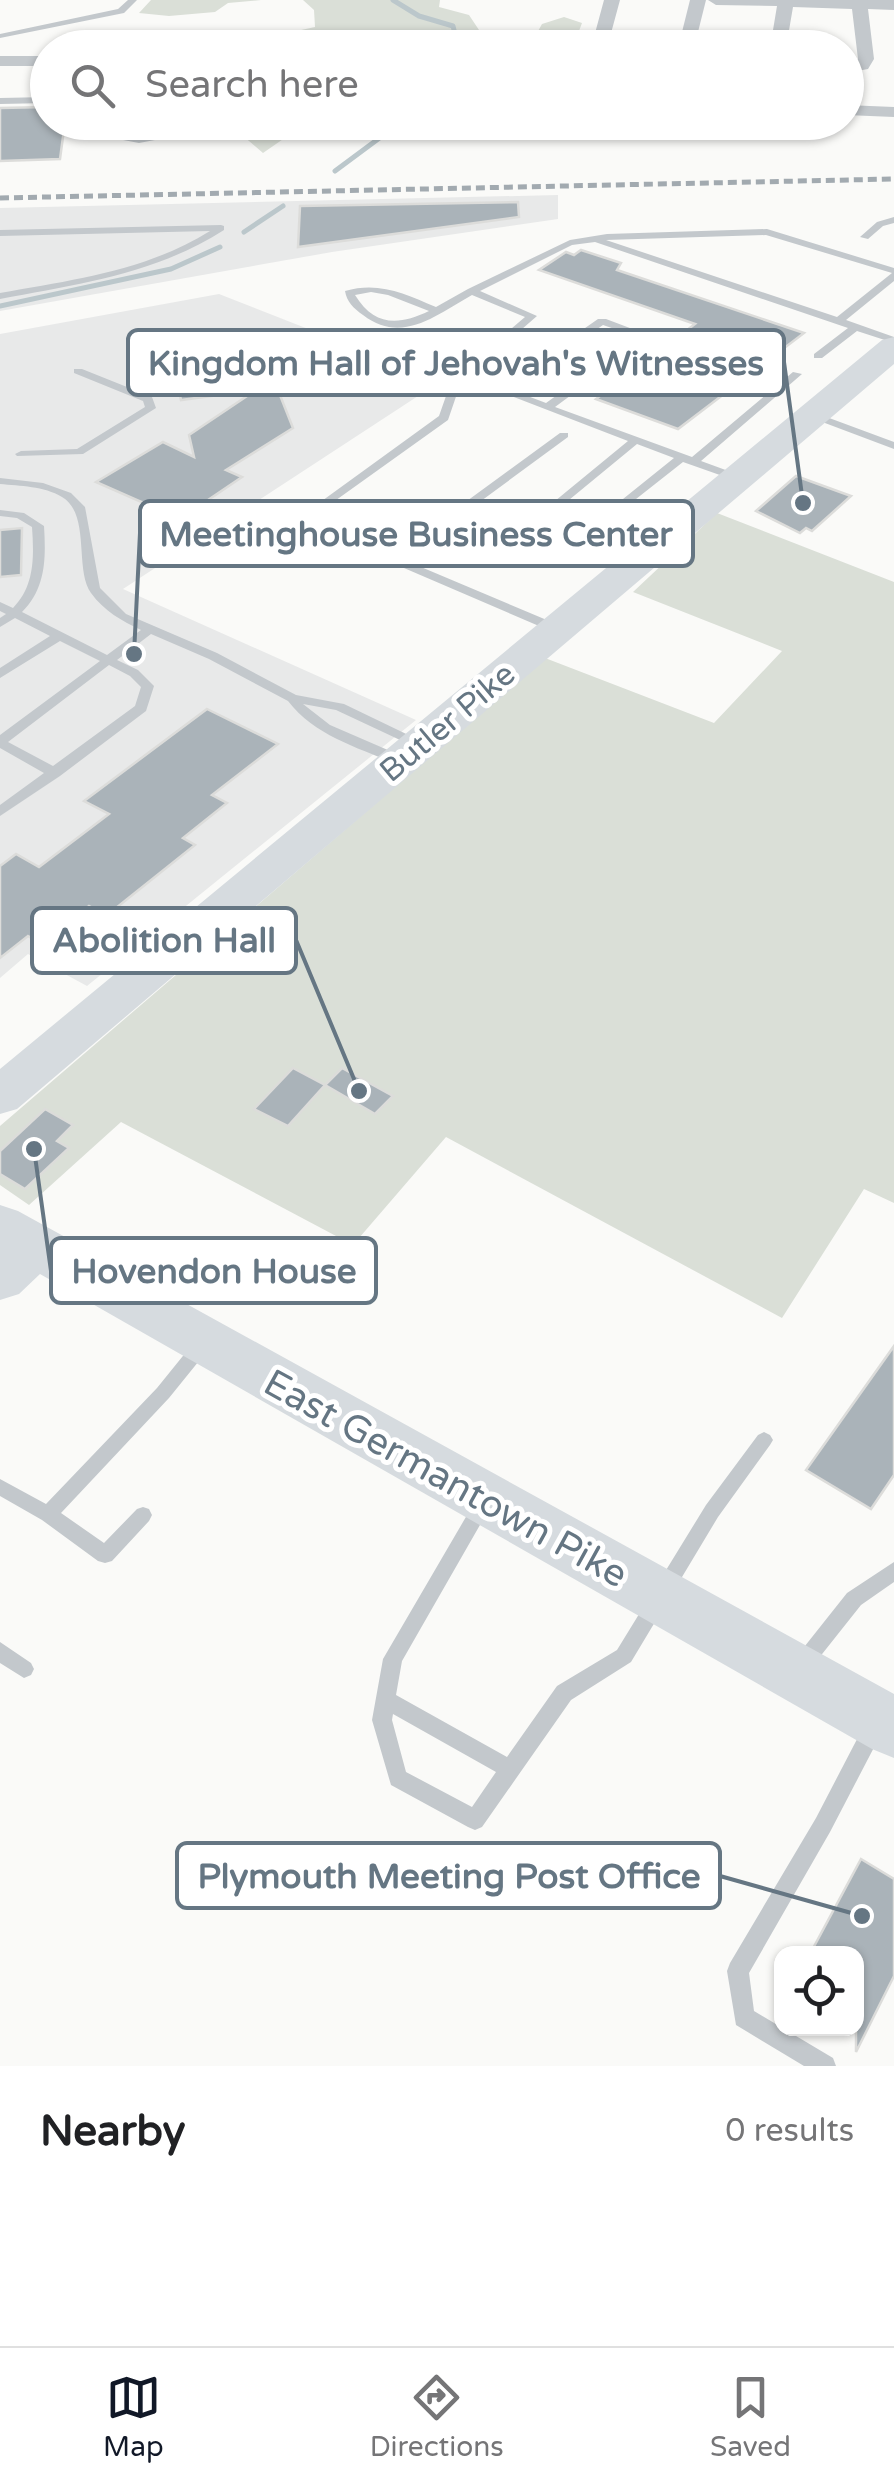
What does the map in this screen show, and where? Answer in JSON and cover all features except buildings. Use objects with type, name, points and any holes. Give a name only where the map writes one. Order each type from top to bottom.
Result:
[{"type":"main road","name":"Butler Pike","points":[[0,1096],[894,344]]},
{"type":"main road","name":"East Germantown Pike","points":[[12,1251],[204,1342],[886,1724]]},
{"type":"street","points":[[603,30],[612,0]]},
{"type":"street","points":[[690,30],[698,0]]},
{"type":"street","points":[[716,0],[894,5]]},
{"type":"street","points":[[781,30],[786,2]]},
{"type":"street","points":[[859,4],[862,30]]},
{"type":"street","points":[[0,61],[30,61]]},
{"type":"street","points":[[864,111],[894,112]]},
{"type":"lane","points":[[30,30],[122,12],[133,0]]},
{"type":"lane","points":[[0,36],[30,30]]},
{"type":"lane","points":[[0,101],[30,100]]},
{"type":"lane","points":[[123,140],[152,140]]},
{"type":"lane","points":[[865,237],[880,224],[894,220]]},
{"type":"lane","points":[[0,233],[221,228],[180,255],[153,265],[0,296]]},
{"type":"lane","points":[[434,310],[385,290],[363,288],[348,293],[377,321],[391,326],[434,310],[570,243],[767,232],[894,273]]},
{"type":"lane","points":[[596,240],[839,321],[894,344]]},
{"type":"lane","points":[[839,321],[894,273]]},
{"type":"lane","points":[[472,291],[532,316],[456,381],[444,418],[303,519],[557,629]]},
{"type":"lane","points":[[548,408],[646,336],[602,321],[513,383],[512,394],[548,408],[636,440],[687,460],[738,478]]},
{"type":"lane","points":[[818,356],[856,327]]},
{"type":"lane","points":[[21,454],[79,452],[151,408],[148,400],[78,370]]},
{"type":"lane","points":[[636,440],[533,524],[579,540],[797,374]]},
{"type":"lane","points":[[813,415],[894,446]]},
{"type":"lane","points":[[394,560],[564,434]]},
{"type":"lane","points":[[0,481],[38,485],[67,495],[81,508],[94,588],[122,617],[213,656],[292,698],[340,707],[410,752]]},
{"type":"lane","points":[[0,513],[20,515],[38,526],[41,571],[37,586],[18,613],[0,624]]},
{"type":"lane","points":[[0,606],[142,678],[148,686],[145,703],[0,812]]},
{"type":"lane","points":[[55,772],[0,742],[150,629]]},
{"type":"lane","points":[[0,674],[57,636]]},
{"type":"lane","points":[[292,698],[299,709],[327,727],[410,752]]},
{"type":"lane","points":[[48,1514],[162,1393],[204,1342]]},
{"type":"lane","points":[[485,1500],[394,1659],[382,1720],[398,1778],[475,1820],[564,1693],[624,1656],[712,1511],[764,1440]]},
{"type":"lane","points":[[0,1487],[48,1514],[105,1555],[144,1515]]},
{"type":"lane","points":[[795,1673],[854,1599],[894,1571]]},
{"type":"lane","points":[[0,1651],[24,1670]]},
{"type":"lane","points":[[386,1700],[510,1769]]},
{"type":"lane","points":[[825,2066],[744,2017],[738,1971],[886,1724]]},
{"type":"shaded area","points":[[151,0],[261,0],[228,3],[215,12],[169,16],[139,13]]},
{"type":"shaded area","points":[[303,0],[440,0],[439,7],[469,15],[479,30],[301,30],[315,27],[314,10]]},
{"type":"shaded area","points":[[564,17],[582,23],[579,30],[539,30],[542,24]]},
{"type":"shaded area","points":[[248,140],[282,140],[263,153]]},
{"type":"shaded area","points":[[558,195],[558,219],[332,252],[0,311],[0,208]]},
{"type":"shaded area","points":[[219,294],[441,381],[123,589],[416,720],[87,986],[28,954],[0,978],[0,334]]},
{"type":"shaded area","points":[[717,513],[894,582],[894,1203],[864,1189],[782,1318],[446,1137],[353,1245],[121,1122],[29,1205],[0,1185],[0,1126],[545,658],[714,723],[782,651],[633,592]]},
{"type":"waterway","points":[[393,0],[419,16],[453,26],[454,30]]},
{"type":"waterway","points":[[335,171],[377,140]]},
{"type":"waterway","points":[[244,232],[283,206]]},
{"type":"waterway","points":[[0,306],[171,269],[220,247]]},
{"type":"railway","points":[[0,198],[894,179]]},
{"type":"place","name":"Kingdom Hall of Jehovah's Witnesses","points":[[803,503]]},
{"type":"place","name":"Meetinghouse Business Center","points":[[134,654]]},
{"type":"place","name":"Abolition Hall","points":[[359,1091]]},
{"type":"place","name":"Hovendon House","points":[[34,1149]]},
{"type":"place","name":"Plymouth Meeting Post Office","points":[[862,1916]]}]
